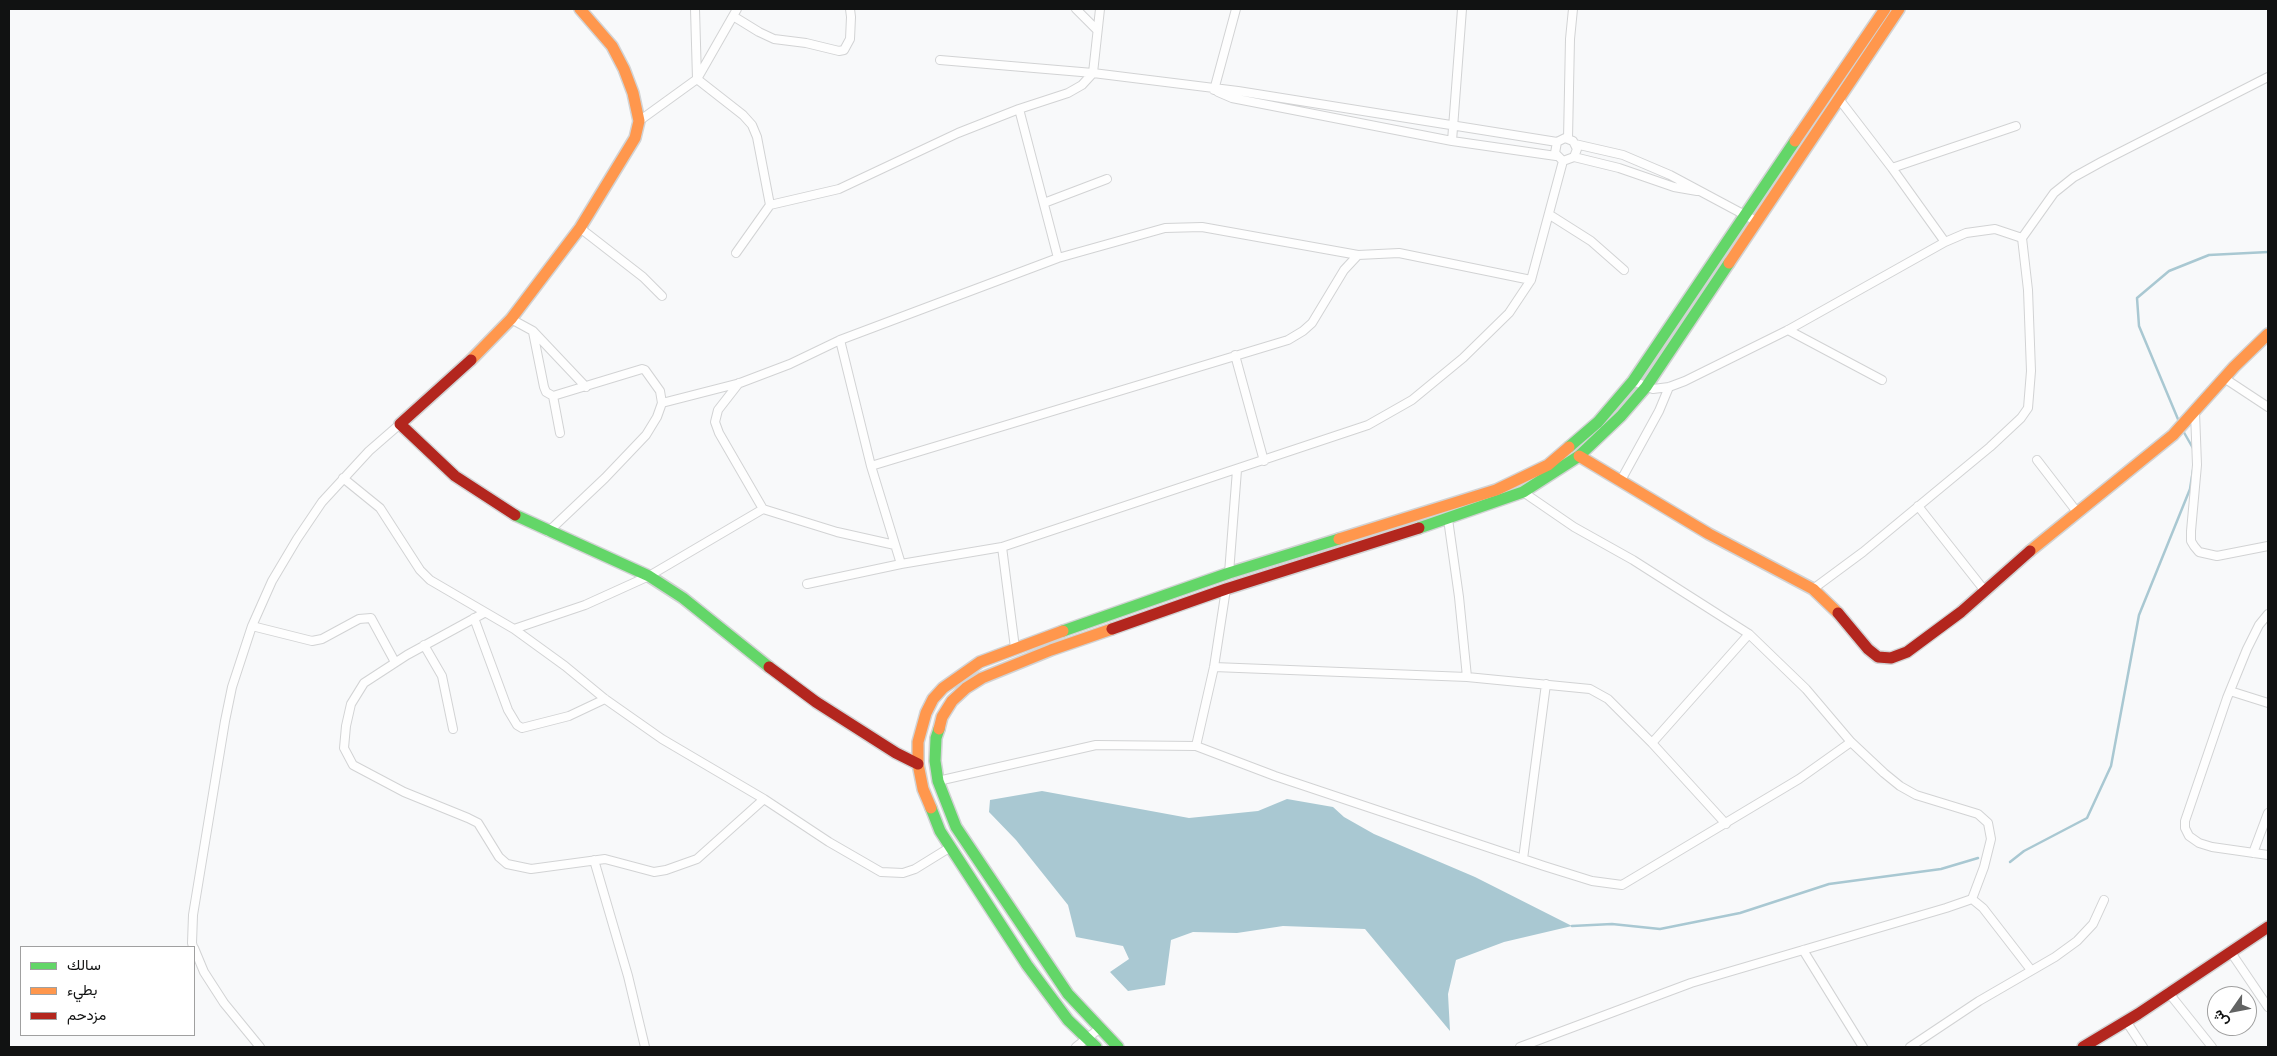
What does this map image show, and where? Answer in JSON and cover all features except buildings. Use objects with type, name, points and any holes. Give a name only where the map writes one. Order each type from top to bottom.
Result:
[{"type":"main road","points":[[580,9],[612,46],[624,69],[633,93],[639,121],[635,138],[580,228],[511,319],[464,368],[400,424],[455,476],[524,521],[601,553],[649,576],[683,598],[783,678],[896,753],[918,764]]},
{"type":"main road","points":[[1096,1047],[1063,1014],[1027,965],[949,848],[928,806],[918,764],[918,742],[926,714],[933,699],[943,688],[980,662],[1014,648],[1229,573],[1423,514],[1524,478],[1548,465],[1610,410],[1633,381],[1744,215],[1886,9]]},
{"type":"main road","points":[[1112,1045],[1068,994],[964,840],[953,820],[938,781],[935,761],[936,738],[942,717],[952,701],[966,688],[982,678],[1051,650],[1226,589],[1448,519],[1523,492],[1579,456],[1621,416],[1646,387],[1899,9]]},
{"type":"main road","points":[[1579,456],[1709,534],[1813,589],[1834,609],[1868,649],[1878,657],[1886,659],[1897,657],[1918,644],[2173,435],[2252,348],[2268,334]]},
{"type":"main road","points":[[1050,636],[1051,650]]},
{"type":"main road","points":[[896,753],[918,742]]},
{"type":"main road","points":[[2083,1047],[2126,1022],[2168,992],[2268,927]]},
{"type":"street","points":[[695,9],[697,79]]},
{"type":"street","points":[[639,121],[697,79],[735,12],[759,32],[774,39],[806,43],[839,51],[844,50],[850,40],[850,9]]},
{"type":"street","points":[[1076,9],[1097,30]]},
{"type":"street","points":[[736,253],[770,205],[839,189],[920,149],[1019,109],[1076,89],[1093,73],[1100,9]]},
{"type":"street","points":[[1214,90],[1236,9]]},
{"type":"street","points":[[1452,141],[1462,9]]},
{"type":"street","points":[[1568,139],[1570,39],[1574,9]]},
{"type":"street","points":[[940,60],[1093,73],[1214,90],[1238,91],[1557,142],[1568,139]]},
{"type":"street","points":[[697,79],[743,114],[752,125],[757,137],[770,205]]},
{"type":"street","points":[[1813,589],[1863,552],[2009,430],[2028,408],[2031,371],[2029,308],[2022,238],[2054,193],[2074,177],[2139,141],[2265,79],[2268,87]]},
{"type":"street","points":[[1214,90],[1232,98],[1452,141],[1569,161],[1574,157],[1577,149],[1575,144]]},
{"type":"street","points":[[1839,99],[1945,242]]},
{"type":"street","points":[[1019,109],[1058,258]]},
{"type":"street","points":[[1892,168],[2016,126]]},
{"type":"street","points":[[1568,139],[1575,144],[1624,155],[1677,178],[1697,191],[1756,221]]},
{"type":"street","points":[[806,584],[901,564],[1002,548],[1368,425],[1412,400],[1462,358],[1509,313],[1531,280],[1550,215],[1560,158],[1554,147],[1557,142]]},
{"type":"street","points":[[1574,157],[1618,168],[1674,187],[1697,191]]},
{"type":"street","points":[[1044,203],[1107,179]]},
{"type":"street","points":[[1550,215],[1591,241],[1624,270]]},
{"type":"street","points":[[662,403],[740,383],[790,364],[840,340],[1058,258],[1165,228],[1202,227],[1358,255],[1399,253],[1531,280]]},
{"type":"street","points":[[580,228],[643,277],[662,296]]},
{"type":"street","points":[[1633,381],[1653,389],[1670,387],[1685,381],[1788,330],[1945,242],[1966,233],[1982,229],[1995,229],[2022,238]]},
{"type":"street","points":[[871,466],[1288,340],[1312,323],[1344,270],[1358,255]]},
{"type":"street","points":[[511,319],[533,331],[586,387]]},
{"type":"street","points":[[1788,330],[1882,380]]},
{"type":"street","points":[[533,331],[544,387],[546,392],[553,396],[642,369],[646,370],[660,391],[662,403],[658,417],[646,435],[605,478],[548,532]]},
{"type":"street","points":[[840,340],[871,466],[901,564]]},
{"type":"street","points":[[1235,355],[1264,460]]},
{"type":"street","points":[[2224,378],[2268,407]]},
{"type":"street","points":[[740,383],[718,410],[715,422],[719,433],[763,509],[837,532],[895,545]]},
{"type":"street","points":[[1620,482],[1670,387]]},
{"type":"street","points":[[553,396],[560,433]]},
{"type":"street","points":[[2195,412],[2197,465],[2191,541],[2199,552],[2218,556],[2268,546]]},
{"type":"street","points":[[193,946],[193,915],[225,720],[242,652],[252,626],[272,581],[322,502],[343,478],[400,424]]},
{"type":"street","points":[[2037,460],[2077,512]]},
{"type":"street","points":[[1229,573],[1237,470]]},
{"type":"street","points":[[343,478],[380,508],[420,570],[430,580],[514,629],[565,666],[604,699],[662,739],[764,799],[881,872],[915,870],[949,848]]},
{"type":"street","points":[[1523,492],[1574,527],[1633,560],[1749,634],[1794,676],[1851,742],[1909,792],[1943,805],[1973,812],[1988,824],[1991,834],[1990,845],[1972,899]]},
{"type":"street","points":[[1918,506],[1984,591]]},
{"type":"street","points":[[514,629],[585,605],[649,576],[763,509]]},
{"type":"street","points":[[1448,519],[1467,677]]},
{"type":"street","points":[[1002,548],[1014,648]]},
{"type":"street","points":[[1196,746],[1214,667],[1226,589]]},
{"type":"street","points":[[484,613],[424,645],[364,683],[351,704],[344,748],[353,765],[404,792],[478,823],[499,857],[507,864],[531,869],[605,859],[623,862],[639,869],[654,872],[685,864],[697,859],[711,848],[764,799]]},
{"type":"street","points":[[2268,614],[2254,634],[2230,690],[2185,821],[2185,828],[2189,836],[2206,846],[2268,855]]},
{"type":"street","points":[[252,626],[312,640],[322,639],[359,619],[371,618],[396,662]]},
{"type":"street","points":[[474,618],[508,710],[517,725],[522,728],[529,728],[569,716],[604,699]]},
{"type":"street","points":[[1652,743],[1749,634]]},
{"type":"street","points":[[424,645],[442,676],[452,729]]},
{"type":"street","points":[[1214,667],[1467,677],[1590,689],[1608,699],[1652,743],[1726,824]]},
{"type":"street","points":[[1523,859],[1546,684]]},
{"type":"street","points":[[2230,690],[2268,704]]},
{"type":"street","points":[[938,781],[1096,745],[1196,746],[1304,785],[1523,859],[1592,881],[1622,885],[1800,779],[1851,742]]},
{"type":"street","points":[[2253,853],[2268,812]]},
{"type":"street","points":[[594,860],[628,976],[645,1047]]},
{"type":"street","points":[[1524,1047],[1691,983],[1972,899]]},
{"type":"street","points":[[1972,899],[1983,908],[2031,970]]},
{"type":"street","points":[[1910,1047],[1979,1001],[2054,957],[2085,934],[2093,924],[2104,900]]},
{"type":"street","points":[[195,950],[204,972],[224,1003],[260,1047]]},
{"type":"street","points":[[1803,950],[1864,1047]]},
{"type":"street","points":[[2230,951],[2268,1007]]},
{"type":"street","points":[[2168,992],[2212,1047]]},
{"type":"street","points":[[2126,1022],[2143,1047]]},
{"type":"street","points":[[1076,1047],[1099,1029]]},
{"type":"water","points":[[1042,791],[1189,818],[1258,811],[1287,799],[1333,807],[1344,817],[1374,834],[1475,877],[1572,926],[1504,942],[1456,960],[1448,994],[1450,1031],[1365,929],[1283,926],[1237,933],[1193,932],[1171,940],[1165,985],[1128,991],[1110,972],[1129,959],[1123,946],[1076,937],[1068,905],[1016,840],[989,812],[990,800]]},
{"type":"waterway","points":[[2180,424],[2139,326],[2137,298],[2169,271],[2209,255],[2268,252]]},
{"type":"waterway","points":[[2182,429],[2194,450]]},
{"type":"waterway","points":[[2010,862],[2024,851],[2087,818],[2111,766],[2139,615],[2190,489],[2193,470]]},
{"type":"waterway","points":[[1572,926],[1612,924],[1660,929],[1740,913],[1829,884],[1941,869],[1978,858]]},
{"type":"traffic: fast","points":[[1569,447],[1598,422],[1633,381],[1795,141]]},
{"type":"traffic: fast","points":[[1419,528],[1523,492],[1579,456],[1621,416],[1646,387],[1729,263]]},
{"type":"traffic: fast","points":[[515,515],[649,576],[683,598],[769,667]]},
{"type":"traffic: fast","points":[[1063,631],[1229,573],[1339,539]]},
{"type":"traffic: fast","points":[[939,729],[936,738],[935,761],[938,781],[956,827],[1068,994],[1118,1047]]},
{"type":"traffic: fast","points":[[931,808],[940,831],[1027,965],[1068,1020],[1096,1047]]},
{"type":"traffic: slow","points":[[471,360],[511,319],[580,228],[635,138],[639,121],[633,93],[624,69],[612,46],[580,9]]},
{"type":"traffic: slow","points":[[1795,141],[1885,9]]},
{"type":"traffic: slow","points":[[1729,263],[1899,9]]},
{"type":"traffic: slow","points":[[2030,551],[2173,435],[2234,367],[2268,334]]},
{"type":"traffic: slow","points":[[1339,539],[1496,490],[1548,465],[1569,447]]},
{"type":"traffic: slow","points":[[1579,456],[1709,534],[1813,589],[1838,613]]},
{"type":"traffic: slow","points":[[939,729],[942,717],[952,701],[966,688],[982,678],[1051,650],[1112,629]]},
{"type":"traffic: slow","points":[[931,808],[923,789],[918,764],[918,742],[926,713],[933,699],[943,688],[980,662],[1063,631]]},
{"type":"traffic: jam","points":[[471,360],[400,424],[455,476],[515,515]]},
{"type":"traffic: jam","points":[[1112,629],[1226,589],[1419,528]]},
{"type":"traffic: jam","points":[[1838,613],[1868,649],[1878,657],[1891,658],[1907,652],[1961,612],[2030,551]]},
{"type":"traffic: jam","points":[[769,667],[816,702],[896,753],[918,764]]},
{"type":"traffic: jam","points":[[2083,1047],[2138,1014],[2268,927]]}]
